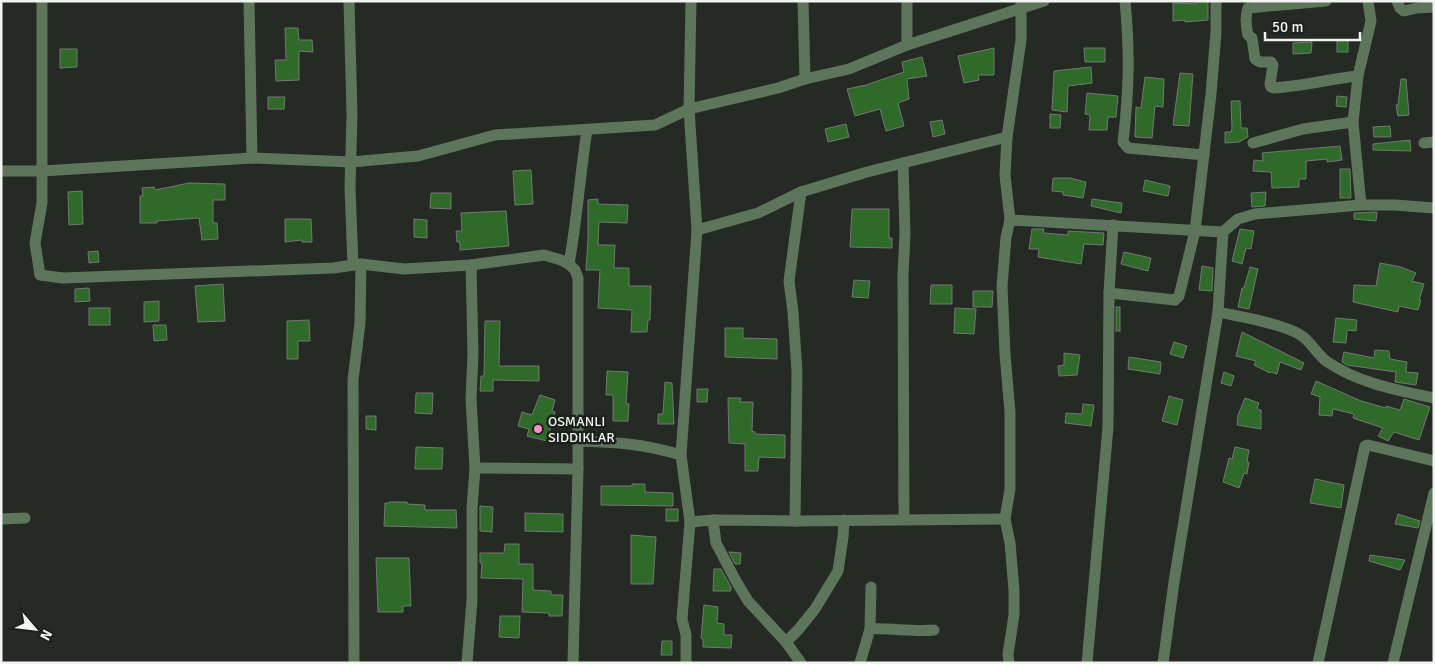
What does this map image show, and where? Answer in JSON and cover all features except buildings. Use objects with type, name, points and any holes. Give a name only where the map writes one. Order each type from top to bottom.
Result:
[{"type":"street","points":[[42,1],[42,203],[36,243],[40,275],[63,278],[333,268],[357,265],[404,269],[471,266],[544,255],[561,260],[575,270],[578,278],[578,469],[573,663]]},
{"type":"street","points":[[249,1],[252,158]]},
{"type":"street","points":[[349,1],[352,114],[351,162],[360,323],[353,380],[354,663]]},
{"type":"street","points":[[686,663],[686,634],[682,619],[690,522],[684,490],[681,455],[697,230],[689,109],[691,1]]},
{"type":"street","points":[[803,1],[805,79]]},
{"type":"street","points":[[907,1],[907,45]]},
{"type":"street","points":[[1,172],[252,158],[351,162],[418,156],[496,136],[655,125],[689,109],[849,69],[907,45],[1021,5],[1044,1]]},
{"type":"street","points":[[1125,1],[1129,60],[1128,98],[1123,142],[1128,148],[1204,154]]},
{"type":"street","points":[[1109,293],[1175,300],[1179,296],[1195,231],[1216,32],[1216,1]]},
{"type":"street","points":[[1326,1],[1247,5],[1247,32],[1252,38],[1255,59],[1260,62],[1271,62],[1273,65],[1270,84],[1274,88],[1304,86],[1325,80],[1358,76]]},
{"type":"street","points":[[1362,205],[1353,122],[1358,76],[1371,21],[1368,1]]},
{"type":"street","points":[[1397,1],[1400,8],[1404,11],[1434,7]]},
{"type":"street","points":[[1009,663],[1008,654],[1014,615],[1014,590],[1010,543],[1005,519],[1010,489],[1010,412],[1004,354],[1002,286],[1006,237],[1010,220],[1005,176],[1007,137],[1021,40],[1021,5]]},
{"type":"street","points":[[1253,143],[1303,129],[1353,122]]},
{"type":"street","points":[[569,264],[588,130]]},
{"type":"street","points":[[697,230],[758,213],[801,192],[903,163],[1007,137]]},
{"type":"street","points":[[903,163],[905,234],[903,274],[904,519]]},
{"type":"street","points":[[795,521],[796,372],[793,312],[789,281],[801,192]]},
{"type":"street","points":[[1163,663],[1174,582],[1218,312],[1223,232],[1238,218],[1255,214],[1362,205],[1434,208]]},
{"type":"street","points":[[1010,220],[1223,232]]},
{"type":"street","points":[[1087,663],[1108,427],[1109,293],[1113,225]]},
{"type":"street","points":[[467,663],[472,600],[472,508],[475,468],[471,399],[474,354],[471,266]]},
{"type":"street","points":[[1218,312],[1289,329],[1301,335],[1326,360],[1353,376],[1385,388],[1434,398]]},
{"type":"street","points":[[578,441],[624,442],[652,446],[681,455]]},
{"type":"street","points":[[1318,663],[1365,446],[1368,445],[1434,461]]},
{"type":"street","points":[[475,468],[578,469]]},
{"type":"street","points":[[1393,663],[1434,493]]},
{"type":"street","points":[[1,519],[25,518]]},
{"type":"street","points":[[690,522],[713,520],[1005,519]]},
{"type":"street","points":[[713,520],[716,543],[748,601],[786,642],[801,663]]},
{"type":"street","points":[[786,642],[815,609],[838,571],[844,520]]},
{"type":"street","points":[[860,663],[870,629],[871,587]]},
{"type":"street","points":[[870,629],[934,630]]},
{"type":"place","name":"OSMANLI SIDDIKLAR","points":[[538,429]]}]
